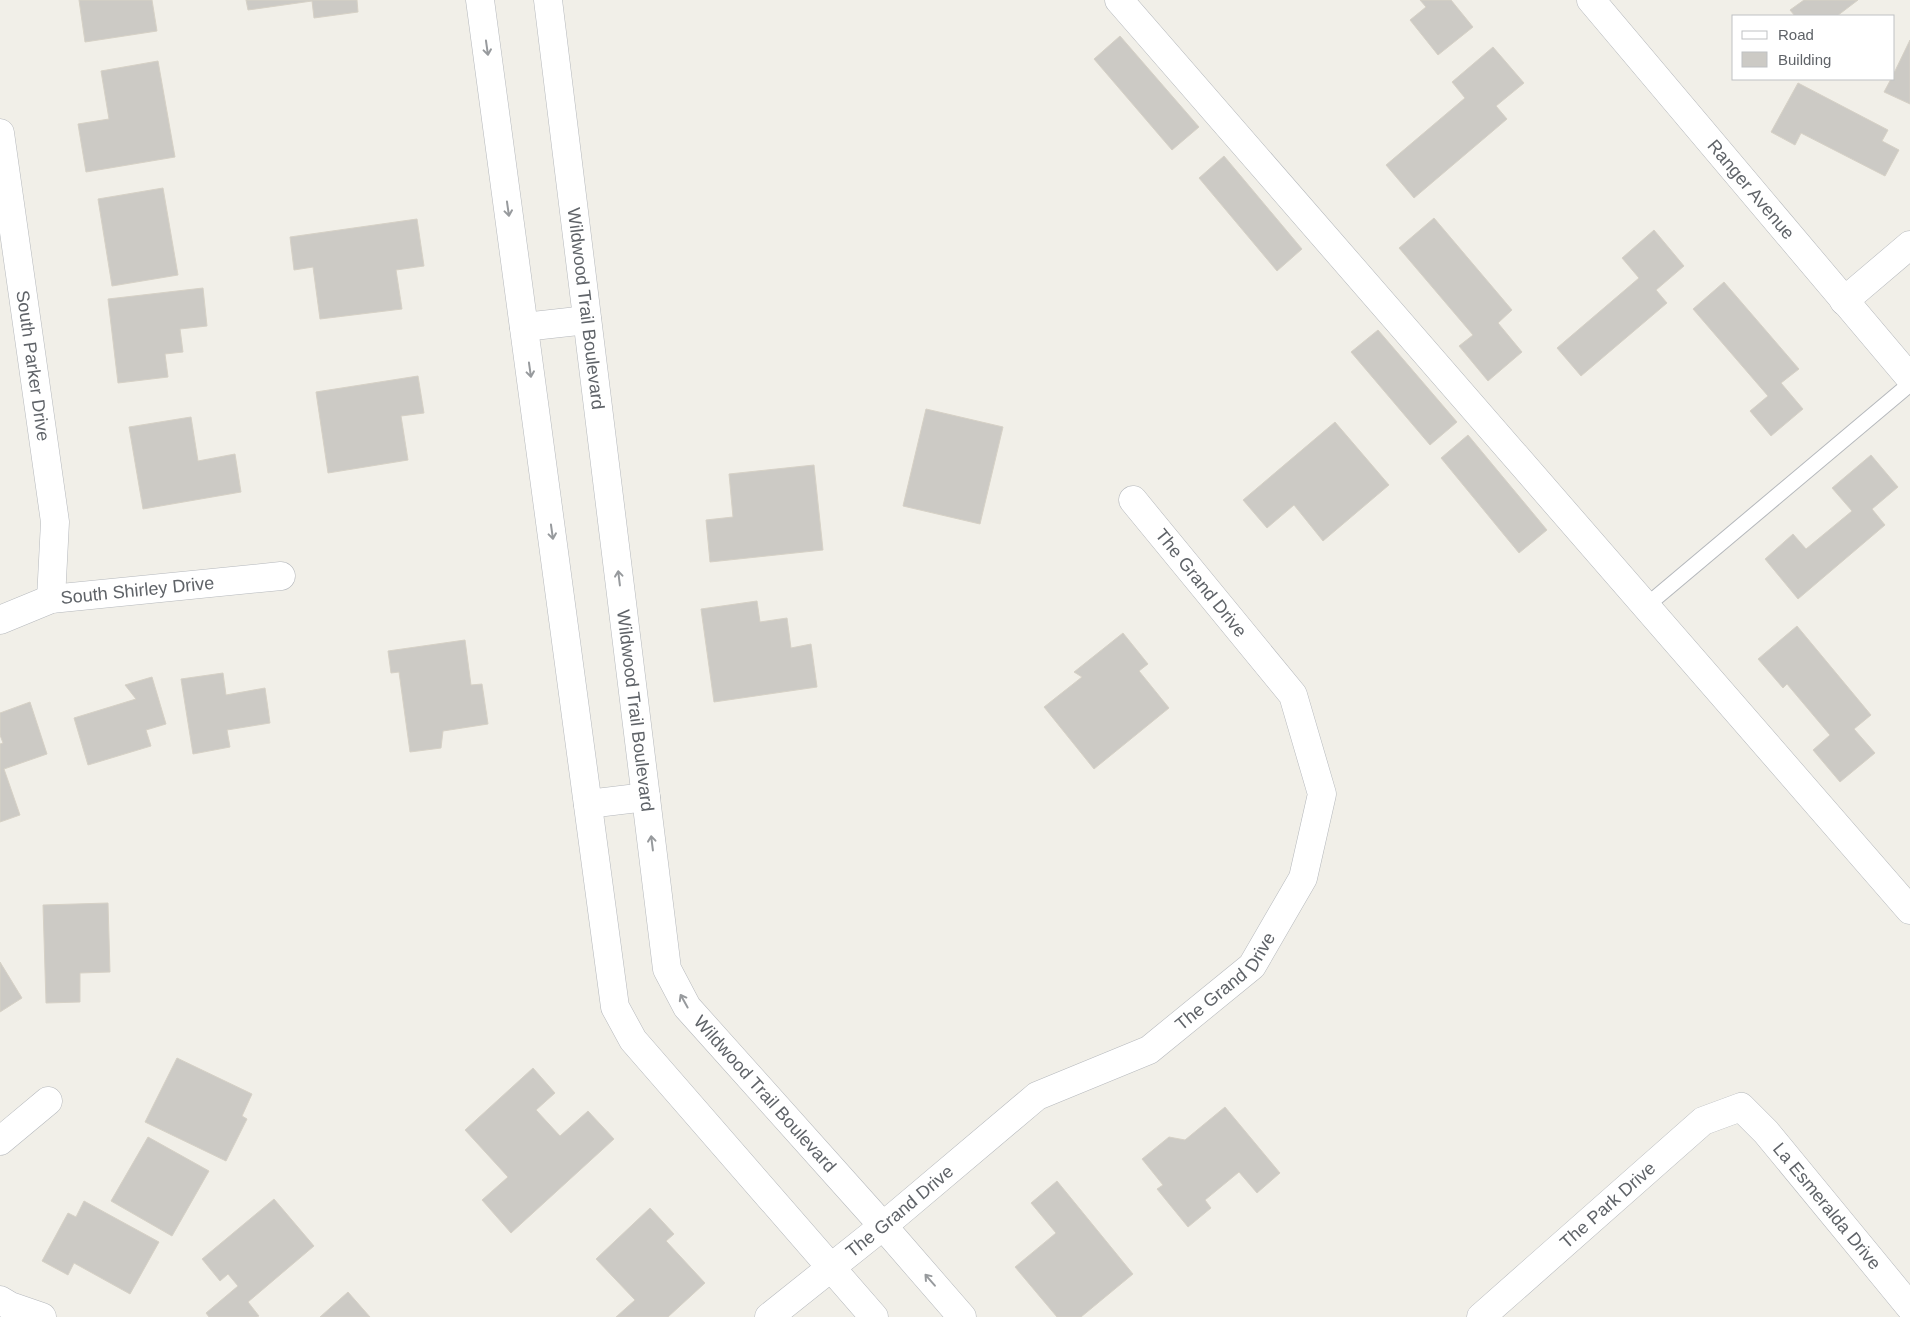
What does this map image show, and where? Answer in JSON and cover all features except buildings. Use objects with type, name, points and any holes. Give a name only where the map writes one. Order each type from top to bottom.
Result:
[{"type":"street","points":[[480,0],[615,1007],[633,1040],[874,1317]]},
{"type":"street","name":"Wildwood Trail Boulevard","points":[[548,0],[668,969],[687,1007],[884,1226],[962,1317]]},
{"type":"street","points":[[1119,0],[1910,910]]},
{"type":"street","name":"Ranger Avenue","points":[[1591,0],[1910,378]]},
{"type":"street","name":"South Parker Drive","points":[[0,133],[56,522],[51,599]]},
{"type":"street","points":[[1844,301],[1910,245]]},
{"type":"street","points":[[524,327],[587,320]]},
{"type":"street","name":"The Grand Drive","points":[[769,1317],[884,1226],[1037,1096],[1149,1050],[1252,966],[1303,878],[1322,794],[1293,695],[1133,500]]},
{"type":"street","name":"South Shirley Drive","points":[[0,620],[51,599],[280,576]]},
{"type":"street","points":[[588,804],[646,797]]},
{"type":"street","points":[[0,1141],[48,1101]]},
{"type":"street","name":"La Esmeralda Drive","points":[[1741,1108],[1766,1132],[1910,1307]]},
{"type":"street","name":"The Park Drive","points":[[1481,1317],[1703,1121],[1741,1108]]},
{"type":"street","points":[[0,1300],[10,1306],[42,1317]]},
{"type":"lane","points":[[1646,606],[1910,384]]}]
